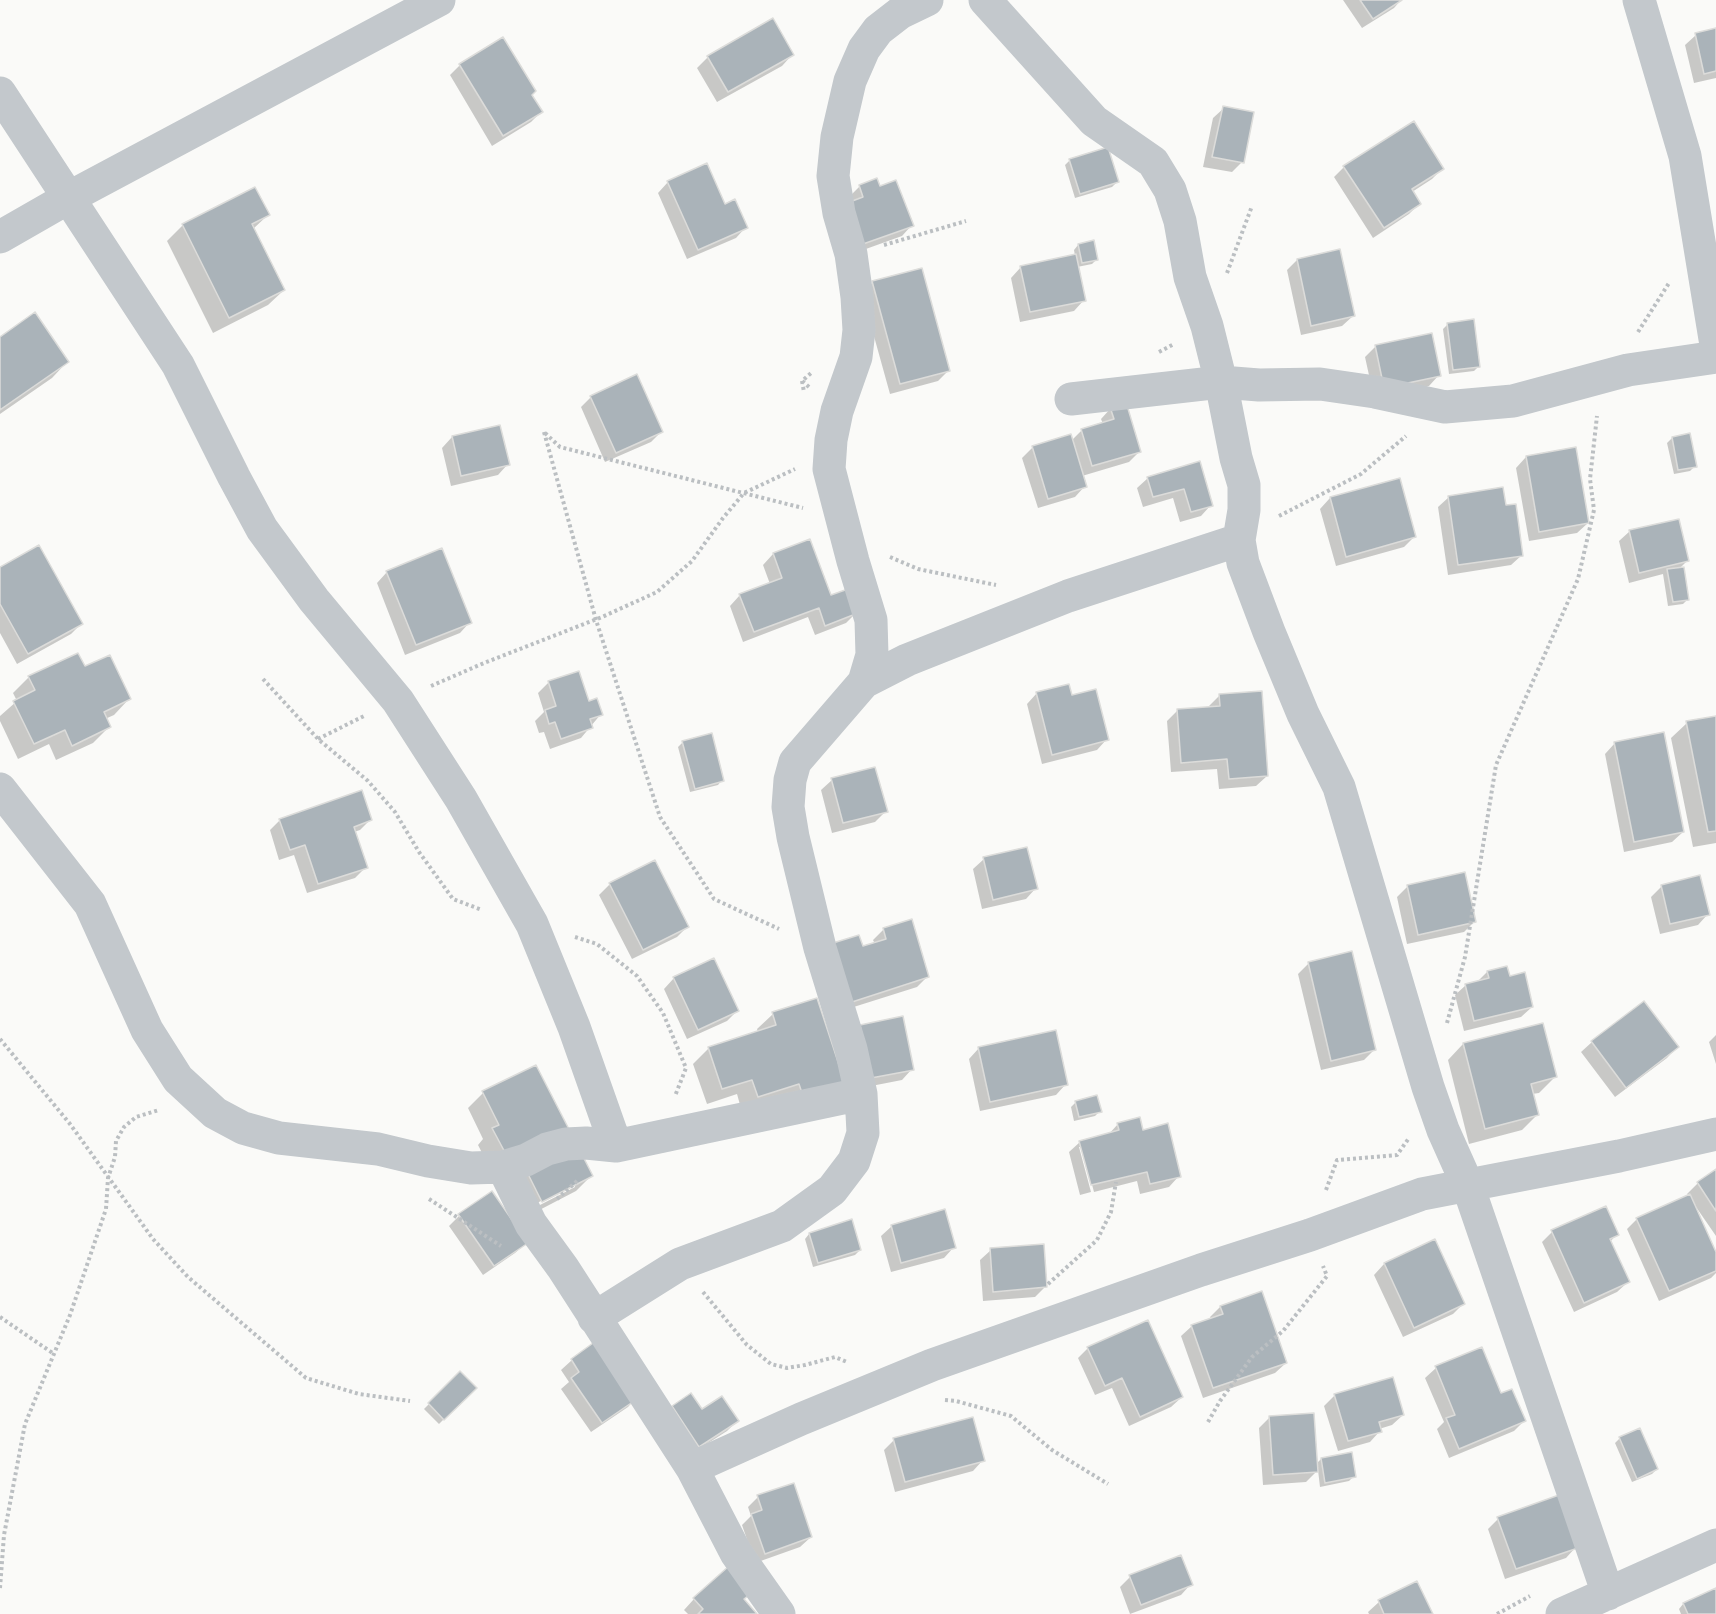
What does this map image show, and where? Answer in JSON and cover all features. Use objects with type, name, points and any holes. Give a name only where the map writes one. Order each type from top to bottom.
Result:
[{"type":"street","points":[[0,237],[68,198],[439,0]]},
{"type":"street","points":[[864,682],[872,655],[872,620],[853,561],[830,469],[831,440],[837,411],[856,357],[860,330],[851,254],[839,213],[833,176],[837,137],[850,81],[864,49],[878,30],[900,13],[927,0]]},
{"type":"street","points":[[985,0],[1094,121],[1153,162],[1170,190],[1180,221],[1190,277],[1207,326],[1244,485],[1244,510],[1239,540],[1243,563],[1307,722],[1339,788],[1428,1087],[1443,1130],[1468,1186],[1608,1593]]},
{"type":"street","points":[[1639,0],[1685,156],[1716,345]]},
{"type":"street","points":[[0,93],[178,365],[262,529],[314,600],[398,701],[461,798],[532,924],[574,1027],[616,1146]]},
{"type":"street","points":[[1071,399],[1221,382],[1258,385],[1320,384],[1445,406],[1513,401],[1628,370],[1716,357]]},
{"type":"street","points":[[594,1318],[680,1264],[782,1226],[832,1190],[854,1161],[863,1133],[861,1094],[851,1049],[820,948],[793,837],[788,807],[790,780],[795,762],[864,682],[907,660],[1068,596],[1239,540]]},
{"type":"street","points":[[0,789],[90,904],[147,1030],[178,1079],[215,1113],[243,1128],[279,1138],[378,1149],[471,1168],[503,1167],[526,1160],[547,1149],[566,1144],[616,1146],[861,1094]]},
{"type":"street","points":[[692,1468],[866,1391],[932,1365],[1013,1338],[1104,1303],[1310,1236],[1422,1194],[1619,1156],[1716,1134]]},
{"type":"street","points":[[503,1167],[531,1224],[563,1268],[692,1468],[736,1553],[779,1614]]},
{"type":"street","points":[[1562,1614],[1716,1545]]},
{"type":"path","points":[[1445,1030],[1465,957],[1496,765],[1578,579],[1594,510],[1590,478],[1595,422],[1610,374],[1671,279]]},
{"type":"path","points":[[802,381],[806,403]]},
{"type":"path","points":[[1239,540],[1273,519],[1361,474],[1445,406]]},
{"type":"path","points":[[544,432],[596,620],[660,817],[714,899],[820,948]]},
{"type":"path","points":[[318,739],[484,663],[596,620],[657,592],[692,561],[744,493],[796,468]]},
{"type":"path","points":[[0,1039],[70,1124],[153,1239],[188,1277],[306,1378],[359,1394],[410,1401]]},
{"type":"path","points":[[1208,1422],[1220,1401],[1252,1357],[1282,1331],[1327,1276],[1310,1236],[1337,1160],[1397,1155],[1421,1120],[1428,1087]]},
{"type":"path","points":[[0,1588],[4,1535],[25,1424],[70,1315],[106,1209],[108,1178],[115,1157],[116,1141],[124,1127],[135,1117],[166,1108]]},
{"type":"path","points":[[421,1195],[507,1249]]},
{"type":"path","points":[[680,1264],[747,1346],[771,1364],[787,1368],[835,1357],[851,1364],[866,1391]]},
{"type":"path","points":[[0,1317],[54,1354]]},
{"type":"path","points":[[934,1399],[956,1401],[1011,1416],[1052,1450],[1108,1484]]},
{"type":"building","points":[[1360,0],[1402,0],[1373,19]]},
{"type":"building","points":[[773,18],[794,55],[728,92],[707,56]]},
{"type":"building","points":[[1716,28],[1716,71],[1704,74],[1695,33]]},
{"type":"building","points":[[503,37],[536,91],[532,95],[543,112],[503,136],[459,64]]},
{"type":"building","points":[[1223,106],[1254,112],[1244,163],[1212,157]]},
{"type":"building","points":[[1414,121],[1444,169],[1412,189],[1421,204],[1384,228],[1343,166]]},
{"type":"building","points":[[1108,147],[1119,182],[1080,194],[1069,159]]},
{"type":"building","points":[[707,163],[725,204],[735,199],[748,228],[698,250],[667,181]]},
{"type":"building","points":[[877,178],[880,186],[896,180],[914,226],[863,244],[847,203],[863,197],[859,185]]},
{"type":"building","points":[[255,187],[270,215],[252,224],[285,290],[229,318],[182,224]]},
{"type":"building","points":[[1094,240],[1098,260],[1082,263],[1078,244]]},
{"type":"building","points":[[1340,249],[1355,316],[1311,326],[1297,259]]},
{"type":"building","points":[[1076,254],[1086,301],[1030,312],[1020,266]]},
{"type":"building","points":[[922,268],[950,371],[900,384],[872,281]]},
{"type":"building","points":[[35,312],[69,362],[0,410],[0,337]]},
{"type":"building","points":[[1474,319],[1480,367],[1453,370],[1447,323]]},
{"type":"building","points":[[1432,333],[1441,376],[1384,388],[1375,345]]},
{"type":"building","points":[[637,374],[663,432],[616,453],[590,396]]},
{"type":"building","points":[[1126,402],[1141,452],[1092,466],[1081,429],[1114,419],[1110,407]]},
{"type":"building","points":[[500,425],[510,465],[461,476],[452,436]]},
{"type":"building","points":[[1690,433],[1697,467],[1678,470],[1672,437]]},
{"type":"building","points":[[1071,434],[1087,487],[1048,499],[1032,446]]},
{"type":"building","points":[[1576,447],[1589,523],[1539,532],[1526,456]]},
{"type":"building","points":[[1200,461],[1213,506],[1191,512],[1184,489],[1153,497],[1147,477]]},
{"type":"building","points":[[1400,478],[1416,537],[1346,557],[1330,497]]},
{"type":"building","points":[[1503,487],[1506,505],[1516,504],[1523,556],[1458,565],[1448,496]]},
{"type":"building","points":[[1679,519],[1689,561],[1639,573],[1629,530]]},
{"type":"building","points":[[810,539],[831,595],[848,589],[858,613],[825,626],[819,608],[754,632],[739,594],[782,578],[773,553]]},
{"type":"building","points":[[39,545],[83,624],[28,654],[0,604],[0,567]]},
{"type":"building","points":[[442,548],[472,623],[416,645],[386,571]]},
{"type":"building","points":[[1684,567],[1689,600],[1673,602],[1667,569]]},
{"type":"building","points":[[78,653],[85,666],[110,655],[131,699],[104,712],[111,727],[72,746],[65,730],[34,744],[13,701],[35,690],[28,676]]},
{"type":"building","points":[[579,671],[589,701],[597,698],[603,715],[590,719],[593,728],[561,739],[555,722],[549,724],[545,710],[556,706],[548,681]]},
{"type":"building","points":[[1069,684],[1072,695],[1096,689],[1109,740],[1052,755],[1036,692]]},
{"type":"building","points":[[1262,691],[1268,776],[1229,779],[1227,759],[1181,763],[1177,709],[1220,706],[1219,694]]},
{"type":"building","points":[[1716,716],[1716,831],[1708,832],[1686,721]]},
{"type":"building","points":[[1664,732],[1684,832],[1634,842],[1614,742]]},
{"type":"building","points":[[712,733],[724,781],[695,789],[682,741]]},
{"type":"building","points":[[875,767],[888,812],[843,823],[831,778]]},
{"type":"building","points":[[362,790],[372,820],[354,827],[368,868],[318,884],[305,845],[290,850],[279,819]]},
{"type":"building","points":[[1027,847],[1038,889],[993,900],[983,857]]},
{"type":"building","points":[[655,860],[689,927],[643,950],[609,883]]},
{"type":"building","points":[[1465,872],[1476,922],[1418,935],[1407,885]]},
{"type":"building","points":[[1700,875],[1710,915],[1670,924],[1661,885]]},
{"type":"building","points":[[912,919],[929,977],[852,1002],[833,943],[859,935],[863,946],[886,939],[883,928]]},
{"type":"building","points":[[1352,951],[1376,1050],[1331,1061],[1308,962]]},
{"type":"building","points":[[714,958],[739,1011],[698,1030],[673,977]]},
{"type":"building","points":[[1507,966],[1510,976],[1525,972],[1533,1007],[1474,1021],[1465,984],[1489,978],[1487,971]]},
{"type":"building","points":[[817,998],[846,1086],[804,1099],[799,1084],[758,1097],[752,1080],[722,1089],[708,1047],[776,1025],[772,1012]]},
{"type":"building","points":[[1644,1001],[1679,1047],[1626,1088],[1591,1041]]},
{"type":"building","points":[[903,1016],[914,1070],[871,1078],[860,1025]]},
{"type":"building","points":[[1543,1023],[1557,1077],[1531,1084],[1539,1115],[1485,1129],[1463,1043]]},
{"type":"building","points":[[1056,1030],[1068,1085],[990,1102],[978,1047]]},
{"type":"building","points":[[536,1065],[593,1176],[542,1202],[525,1168],[516,1173],[492,1128],[499,1125],[482,1091]]},
{"type":"building","points":[[1097,1095],[1102,1112],[1079,1117],[1075,1101]]},
{"type":"building","points":[[1140,1117],[1143,1130],[1168,1123],[1181,1177],[1150,1184],[1147,1172],[1091,1185],[1079,1141],[1119,1130],[1117,1123]]},
{"type":"building","points":[[1716,1169],[1716,1211],[1697,1182]]},
{"type":"building","points":[[492,1191],[528,1243],[494,1266],[458,1214]]},
{"type":"building","points":[[1690,1194],[1716,1252],[1716,1271],[1669,1291],[1636,1218]]},
{"type":"building","points":[[1606,1206],[1619,1235],[1610,1239],[1630,1282],[1584,1303],[1551,1230]]},
{"type":"building","points":[[945,1209],[956,1248],[901,1263],[891,1225]]},
{"type":"building","points":[[852,1219],[861,1250],[818,1263],[809,1233]]},
{"type":"building","points":[[1435,1239],[1465,1304],[1414,1328],[1384,1263]]},
{"type":"building","points":[[1044,1244],[1047,1287],[993,1292],[990,1248]]},
{"type":"building","points":[[1262,1291],[1287,1363],[1213,1388],[1191,1325],[1223,1314],[1220,1306]]},
{"type":"building","points":[[1148,1320],[1183,1397],[1140,1417],[1122,1378],[1105,1386],[1087,1347]]},
{"type":"building","points":[[600,1338],[640,1397],[602,1423],[571,1378],[579,1372],[571,1359]]},
{"type":"building","points":[[1482,1347],[1501,1393],[1512,1389],[1526,1421],[1459,1449],[1446,1418],[1455,1415],[1435,1366]]},
{"type":"building","points":[[460,1371],[477,1388],[444,1420],[428,1403]]},
{"type":"building","points":[[1393,1377],[1404,1415],[1379,1422],[1382,1432],[1348,1441],[1334,1394]]},
{"type":"building","points":[[691,1393],[702,1409],[722,1396],[739,1421],[699,1447],[672,1406]]},
{"type":"building","points":[[1314,1413],[1318,1472],[1273,1475],[1269,1416]]},
{"type":"building","points":[[973,1417],[985,1461],[905,1482],[893,1438]]},
{"type":"building","points":[[1640,1428],[1658,1469],[1637,1479],[1619,1437]]},
{"type":"building","points":[[1352,1452],[1356,1477],[1325,1483],[1321,1458]]},
{"type":"building","points":[[794,1483],[812,1537],[765,1554],[751,1514],[762,1510],[757,1495]]},
{"type":"building","points":[[1559,1495],[1578,1548],[1516,1569],[1497,1517]]},
{"type":"building","points":[[1181,1555],[1193,1585],[1141,1605],[1129,1575]]},
{"type":"building","points":[[729,1566],[753,1592],[744,1599],[757,1614],[698,1614],[703,1609],[693,1598]]},
{"type":"building","points":[[1417,1581],[1433,1614],[1384,1614],[1378,1600]]},
{"type":"building","points":[[1716,1588],[1716,1614],[1688,1614],[1683,1603]]}]
